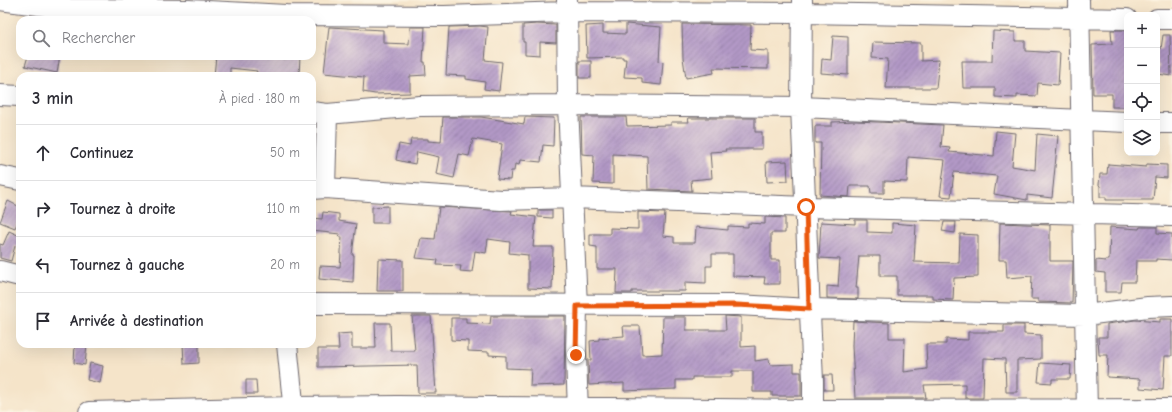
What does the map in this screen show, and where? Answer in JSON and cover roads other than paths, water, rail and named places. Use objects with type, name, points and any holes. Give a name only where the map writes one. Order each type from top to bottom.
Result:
[{"type":"street","points":[[0,0],[69,9],[189,10],[286,15],[444,16],[567,6],[803,6],[1079,10],[1124,18]]},
{"type":"street","points":[[567,6],[568,105],[577,306],[576,355],[578,410]]},
{"type":"street","points":[[803,6],[801,107],[809,309],[814,382],[813,411]]},
{"type":"street","points":[[1079,10],[1087,410]]},
{"type":"street","points":[[1160,19],[1172,19]]},
{"type":"street","points":[[0,95],[16,96]]},
{"type":"street","points":[[1124,122],[801,107],[568,105],[420,106],[320,113],[318,188],[501,200],[572,198],[806,207],[1172,216]]},
{"type":"street","points":[[1160,123],[1172,123]]},
{"type":"street","points":[[0,176],[16,179]]},
{"type":"street","points":[[0,271],[16,275]]},
{"type":"street","points":[[316,304],[577,306],[737,305],[809,309],[1085,315],[1148,307],[1172,306]]},
{"type":"street","points":[[287,348],[293,409]]},
{"type":"street","points":[[89,412],[535,406],[578,410],[813,411],[1172,409]]}]
